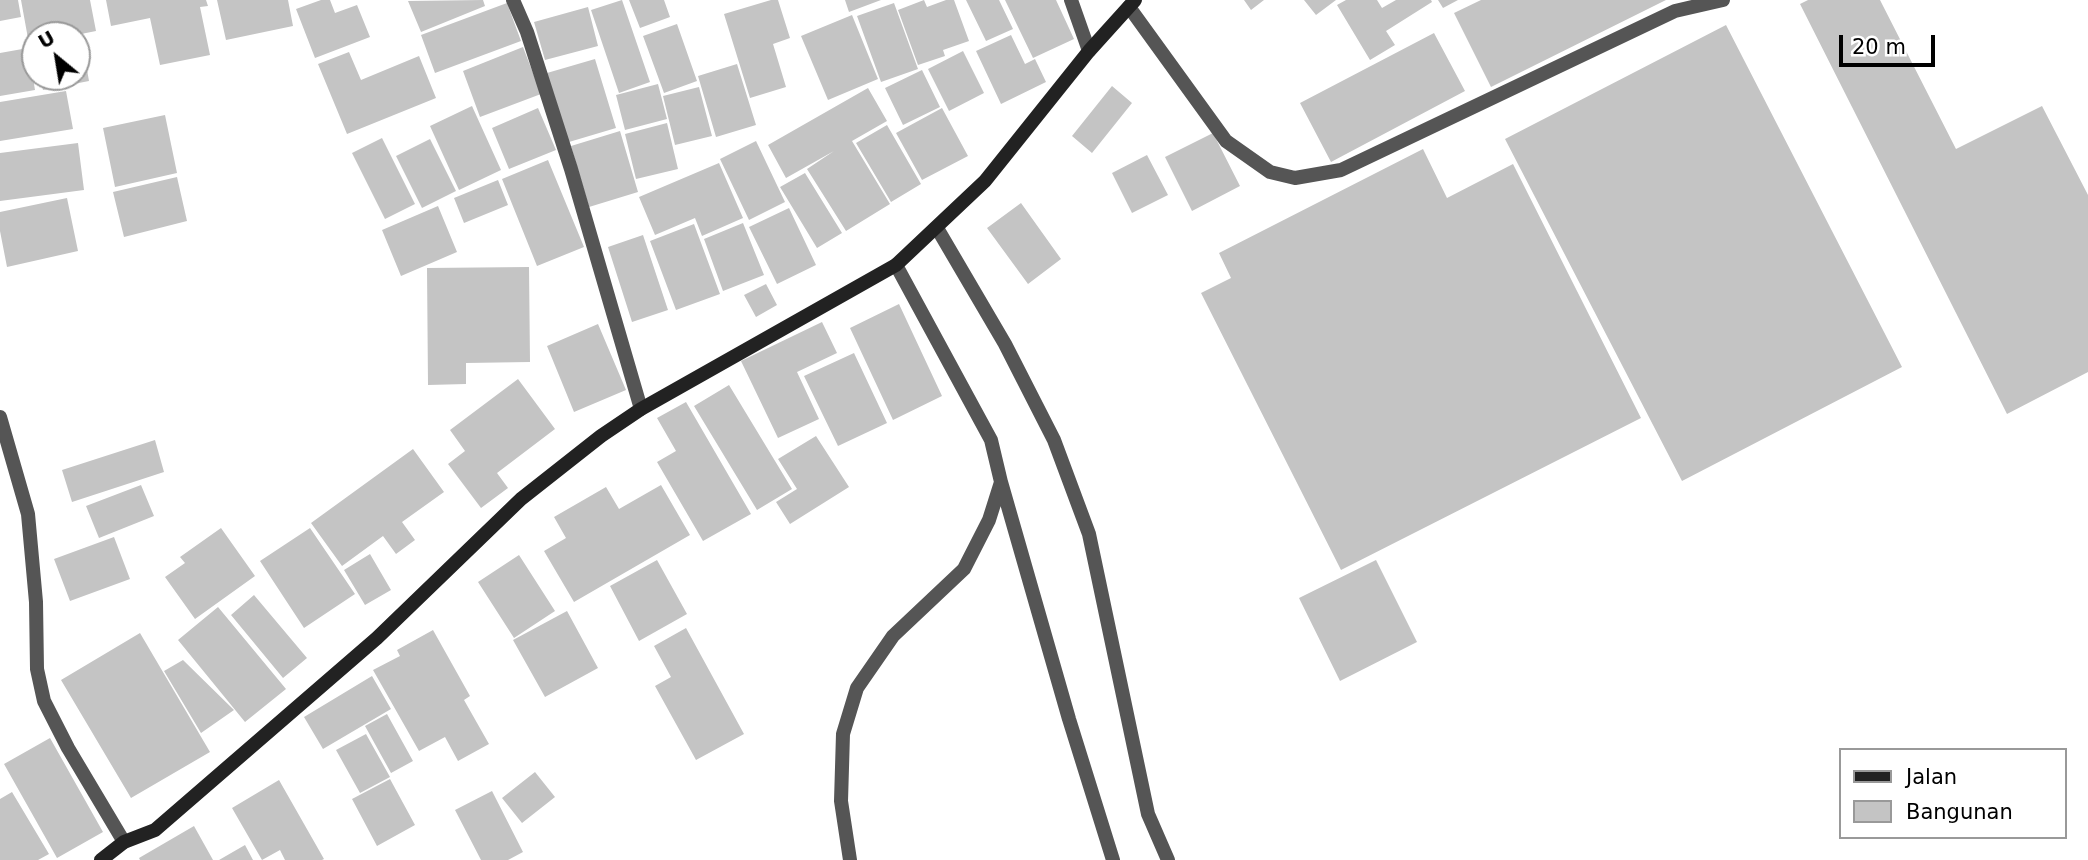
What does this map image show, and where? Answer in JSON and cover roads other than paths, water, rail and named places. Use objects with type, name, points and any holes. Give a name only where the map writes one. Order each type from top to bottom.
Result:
[{"type":"street","points":[[513,0],[527,32],[571,169],[642,409]]},
{"type":"street","points":[[1071,0],[1089,51]]},
{"type":"street","points":[[101,860],[124,842],[155,830],[377,638],[521,499],[601,436],[642,409],[896,265],[985,181],[1089,51],[1132,3],[1226,141],[1270,172],[1295,178],[1341,170],[1675,11],[1723,0]]},
{"type":"street","points":[[937,229],[1005,344],[1054,440],[1084,522],[1148,814],[1168,860]]},
{"type":"street","points":[[896,265],[991,440],[1069,719],[1113,860]]},
{"type":"street","points":[[0,417],[28,514],[36,602],[37,669],[44,701],[68,748],[124,842]]},
{"type":"street","points":[[850,860],[841,801],[843,734],[857,688],[893,636],[964,569],[989,520],[1001,482]]}]
